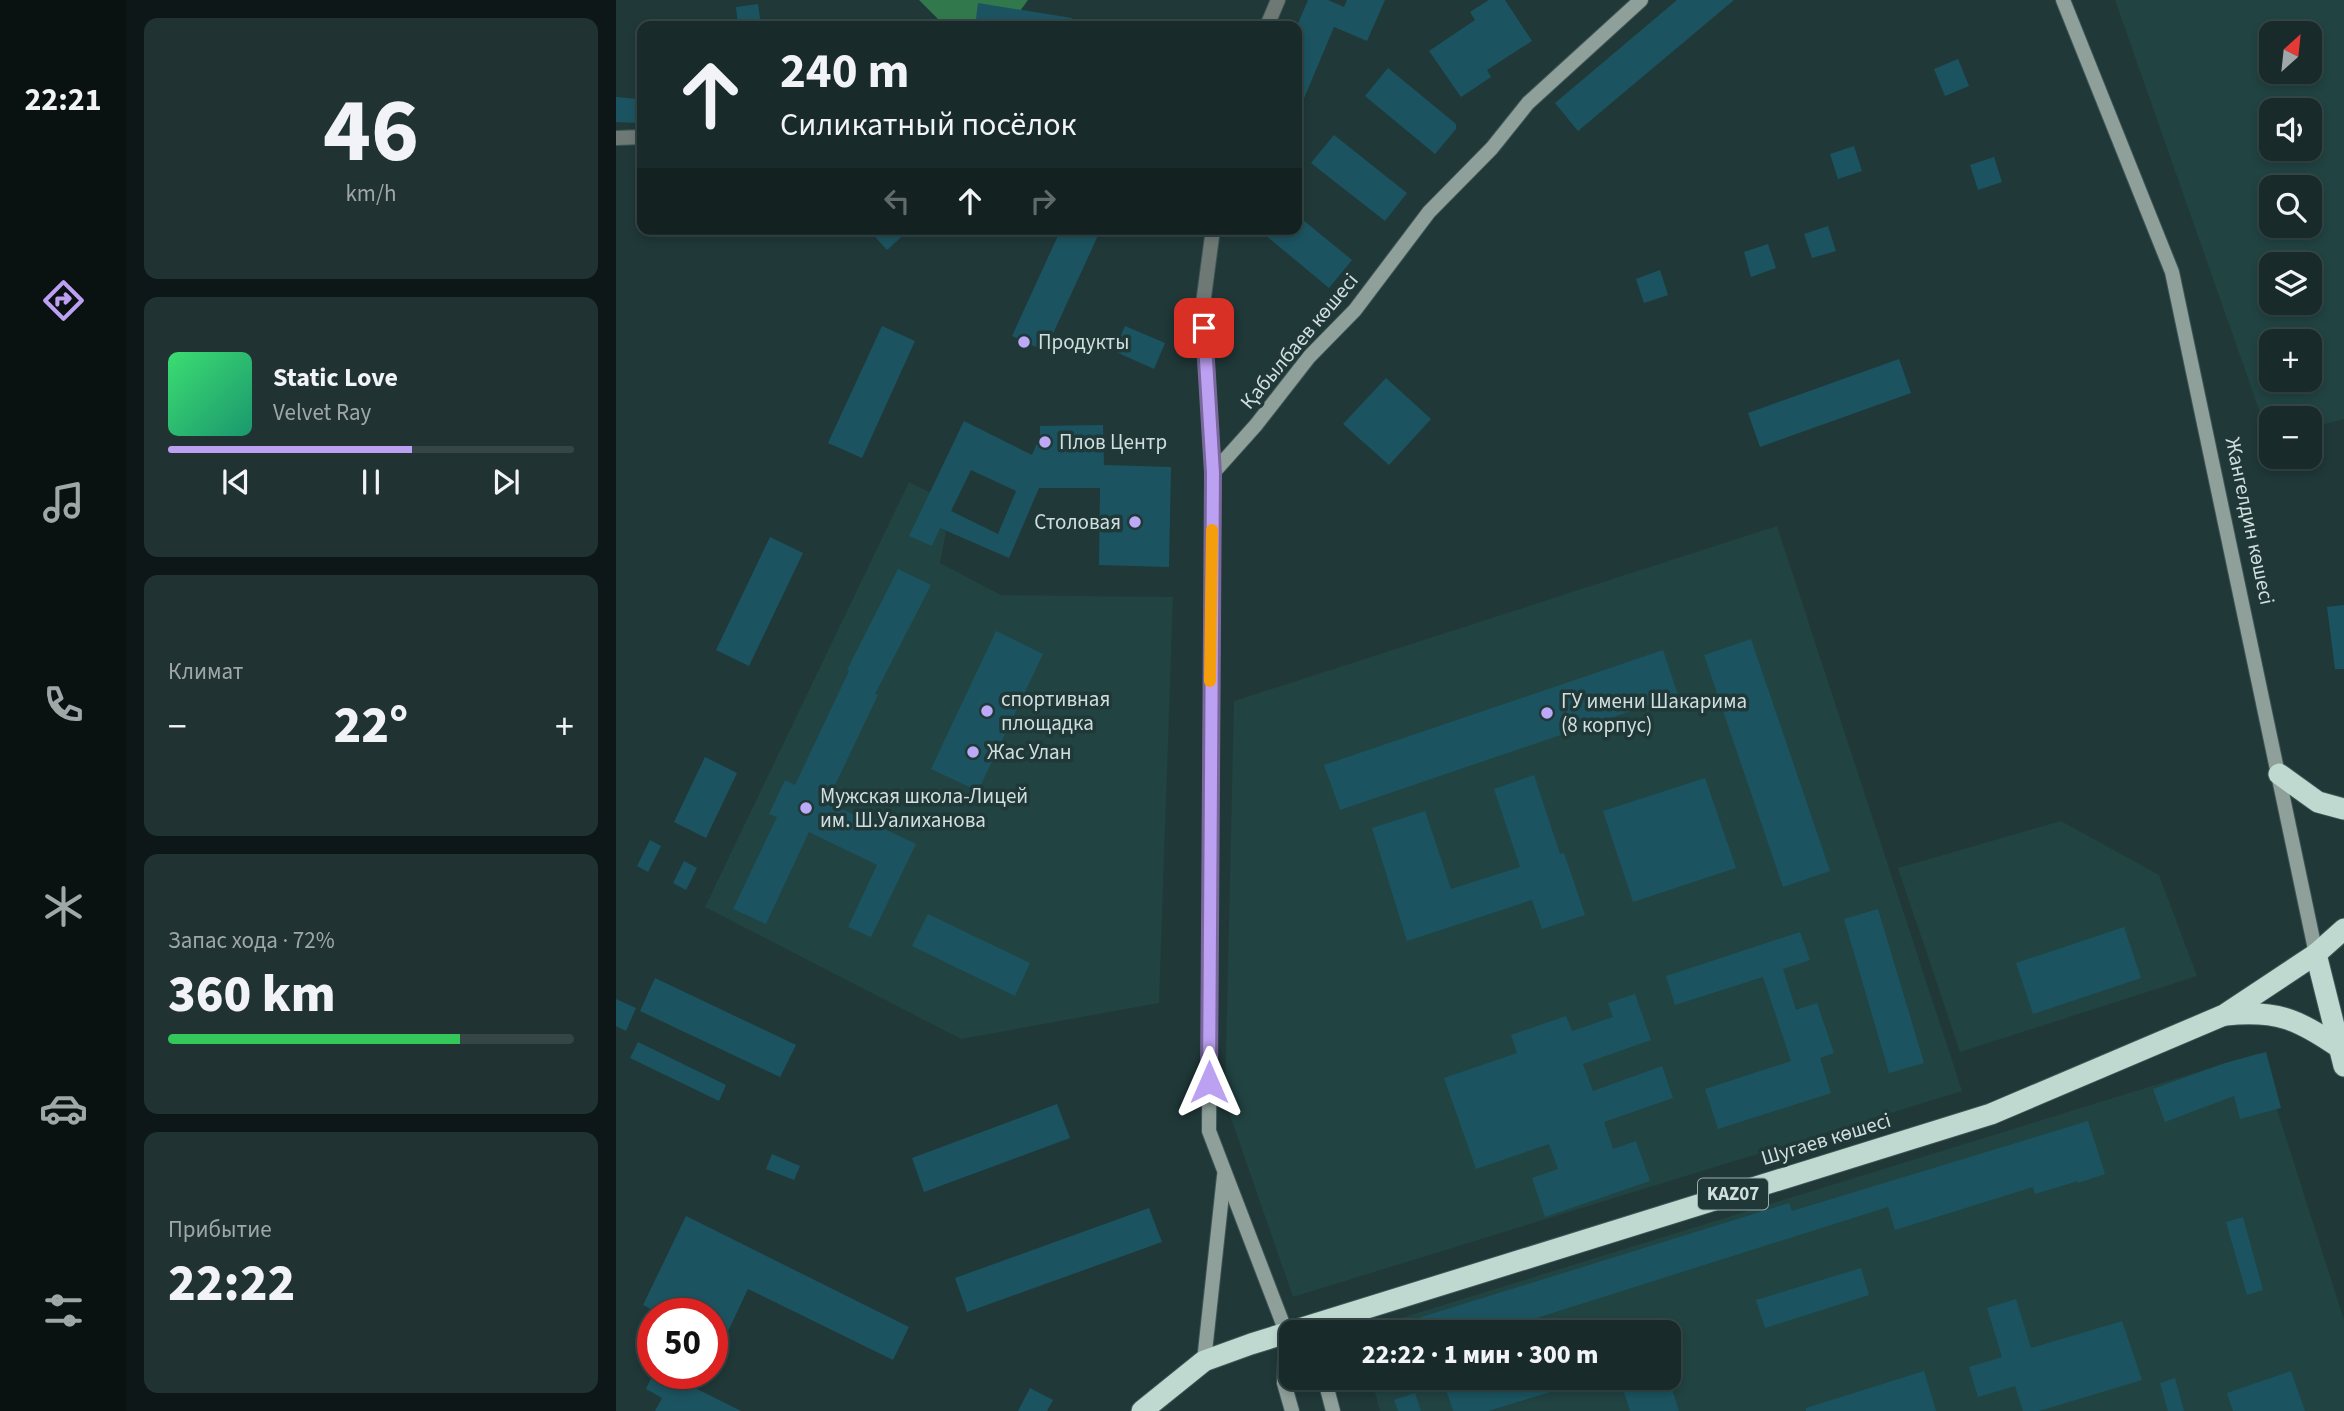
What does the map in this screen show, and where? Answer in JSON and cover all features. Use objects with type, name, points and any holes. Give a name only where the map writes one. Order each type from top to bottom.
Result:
[{"type":"highway","points":[[2278,775],[2318,802],[2344,809]]},
{"type":"highway","name":"KAZ07","points":[[2316,954],[2344,929]]},
{"type":"highway","name":"Шугаев көшесі","points":[[1337,1320],[1991,1114],[2224,1015],[2316,954]]},
{"type":"highway","name":"Жангелдин көшесі","points":[[2316,954],[2342,1057]]},
{"type":"highway","points":[[2224,1015],[2271,1014],[2313,1029],[2342,1057]]},
{"type":"highway","name":"Шугаев көшесі","points":[[1142,1411],[1204,1361],[1279,1338]]},
{"type":"main road","name":"Қабылбаев көшесі","points":[[1213,473],[1256,425],[1309,357],[1355,310],[1429,212],[1492,148],[1528,103],[1641,0]]},
{"type":"main road","name":"Жангелдин көшесі","points":[[2063,0],[2172,272],[2316,954]]},
{"type":"main road","points":[[1213,473],[1209,1131],[1283,1320]]},
{"type":"main road","points":[[1204,1361],[1224,1171]]},
{"type":"main road","points":[[1286,1390],[1293,1411]]},
{"type":"main road","points":[[1327,1390],[1333,1411]]},
{"type":"street","points":[[1269,21],[1278,0]]},
{"type":"street","points":[[616,138],[637,137]]},
{"type":"street","points":[[1212,235],[1203,304],[1213,473]]},
{"type":"shaded area","points":[[2115,0],[2344,0],[2344,419],[2322,425],[2322,406],[2259,406],[2259,410]]},
{"type":"shaded area","name":"Жас Улан","points":[[909,482],[931,493],[919,517],[946,531],[940,563],[1001,595],[1173,597],[1159,1003],[961,1039],[705,907]]},
{"type":"shaded area","points":[[1777,526],[1962,1091],[1293,1297],[1225,1101],[1234,701]]},
{"type":"shaded area","points":[[2061,821],[2159,875],[2197,976],[1960,1052],[1898,868]]},
{"type":"shaded area","points":[[2259,1053],[2344,1320],[2344,1411],[1380,1411],[1374,1390],[1681,1390],[1681,1320],[1395,1320]]},
{"type":"green space","points":[[919,0],[1028,0],[1013,21],[940,21]]},
{"type":"building","points":[[1308,0],[1328,0],[1344,7],[1347,0],[1385,0],[1367,41],[1334,27],[1302,103],[1302,21],[1299,21]]},
{"type":"building","points":[[1489,0],[1505,0],[1532,41],[1487,70],[1491,77],[1461,97],[1429,51],[1475,20],[1470,12]]},
{"type":"building","points":[[1677,0],[1734,0],[1578,131],[1555,103]]},
{"type":"building","points":[[978,3],[1072,18],[1072,21],[976,21]]},
{"type":"building","points":[[758,4],[760,21],[737,21],[736,7]]},
{"type":"building","points":[[1958,59],[1969,86],[1945,96],[1934,69]]},
{"type":"building","points":[[1388,68],[1456,124],[1456,129],[1435,154],[1365,96]]},
{"type":"building","points":[[616,97],[637,99],[637,123],[616,122]]},
{"type":"building","points":[[1334,135],[1407,193],[1385,221],[1311,163]]},
{"type":"building","points":[[1854,146],[1862,171],[1838,179],[1830,154]]},
{"type":"building","points":[[1994,157],[2002,182],[1978,190],[1970,165]]},
{"type":"building","points":[[1302,219],[1352,260],[1329,288],[1265,235],[1302,235]]},
{"type":"building","points":[[1828,226],[1836,251],[1812,258],[1804,234]]},
{"type":"building","points":[[873,235],[903,235],[887,250]]},
{"type":"building","points":[[1058,235],[1098,235],[1045,351],[1012,336]]},
{"type":"building","points":[[1768,244],[1776,268],[1751,277],[1744,252]]},
{"type":"building","points":[[1660,270],[1668,295],[1644,303],[1636,279]]},
{"type":"building","points":[[882,326],[915,341],[862,458],[828,443]]},
{"type":"building","points":[[1125,326],[1165,343],[1154,369],[1114,351]]},
{"type":"building","points":[[1899,359],[1911,393],[1760,447],[1748,413]]},
{"type":"building","points":[[1386,378],[1431,419],[1389,465],[1343,424]]},
{"type":"building","points":[[964,421],[1032,455],[1040,436],[1040,426],[1103,425],[1104,465],[1171,467],[1169,567],[1099,565],[1100,488],[1039,488],[1009,558],[940,528],[932,546],[909,536]],"holes":[[[971,470],[1016,491],[998,534],[951,511]]]},
{"type":"building","points":[[770,537],[803,553],[749,666],[716,650]]},
{"type":"building","name":"Мужская школа-Лицей им. Ш.Уалиханова","points":[[898,569],[931,585],[875,694],[878,695],[827,802],[916,844],[871,937],[848,927],[877,865],[809,832],[766,924],[733,909],[777,817],[769,814],[785,780],[795,785],[849,671],[847,670]]},
{"type":"building","points":[[2344,605],[2344,669],[2335,669],[2327,607]]},
{"type":"building","name":"спортивная площадка","points":[[996,631],[1043,654],[978,791],[931,769]]},
{"type":"building","points":[[1751,639],[1830,871],[1783,887],[1704,655]]},
{"type":"building","points":[[1663,650],[1678,695],[1340,810],[1324,765]]},
{"type":"building","points":[[705,757],[737,773],[706,838],[674,822]]},
{"type":"building","points":[[1534,775],[1560,854],[1564,853],[1585,915],[1542,929],[1532,900],[1407,941],[1372,828],[1425,811],[1451,889],[1520,867],[1494,789]]},
{"type":"building","points":[[1705,778],[1736,868],[1633,902],[1603,811]]},
{"type":"building","points":[[650,840],[661,846],[648,872],[637,866]]},
{"type":"building","points":[[684,861],[697,868],[686,890],[673,883]]},
{"type":"building","points":[[1878,909],[1924,1063],[1889,1073],[1844,919]]},
{"type":"building","points":[[928,914],[1030,963],[1015,996],[912,946]]},
{"type":"building","points":[[2124,927],[2141,978],[2033,1014],[2016,963]]},
{"type":"building","points":[[1800,932],[1810,960],[1783,969],[1796,1010],[1817,1003],[1834,1053],[1820,1058],[1831,1093],[1718,1129],[1705,1089],[1791,1061],[1763,977],[1675,1005],[1666,976]]},
{"type":"building","points":[[655,978],[796,1045],[780,1077],[640,1011]]},
{"type":"building","points":[[1635,994],[1651,1040],[1583,1064],[1593,1091],[1662,1066],[1673,1098],[1604,1122],[1613,1149],[1636,1141],[1650,1181],[1545,1217],[1532,1178],[1558,1169],[1549,1144],[1476,1169],[1444,1078],[1517,1053],[1511,1035],[1566,1016],[1572,1031],[1613,1017],[1608,1003]]},
{"type":"building","points":[[616,999],[636,1008],[626,1031],[616,1026]]},
{"type":"building","points":[[638,1042],[726,1085],[719,1101],[630,1058]]},
{"type":"building","points":[[2266,1052],[2281,1108],[2240,1119],[2234,1096],[2165,1122],[2153,1089],[2225,1063]]},
{"type":"building","points":[[1057,1104],[1070,1138],[924,1192],[912,1158]]},
{"type":"building","points":[[2088,1121],[2105,1174],[2035,1194],[2033,1187],[1895,1230],[1888,1207],[1530,1320],[1412,1320],[1789,1203],[1792,1211]]},
{"type":"building","points":[[772,1154],[800,1166],[794,1180],[766,1169]]},
{"type":"building","points":[[1149,1208],[1162,1242],[967,1312],[955,1278]]},
{"type":"building","points":[[686,1216],[909,1327],[893,1360],[748,1289],[728,1331],[728,1298],[646,1298]]},
{"type":"building","points":[[2243,1217],[2263,1290],[2247,1295],[2226,1222]]},
{"type":"building","points":[[1861,1268],[1869,1295],[1765,1328],[1756,1300]]},
{"type":"building","points":[[2016,1299],[2031,1348],[2122,1321],[2142,1380],[2039,1411],[2023,1411],[2015,1386],[1978,1397],[1969,1367],[2002,1357],[1987,1308]]},
{"type":"building","points":[[1924,1371],[1936,1411],[1806,1411],[1806,1408]]},
{"type":"building","points":[[2291,1371],[2305,1411],[2233,1411],[2227,1393]]},
{"type":"building","points":[[2175,1378],[2184,1411],[2168,1411],[2160,1383]]},
{"type":"building","points":[[1030,1388],[1053,1400],[1047,1411],[1018,1411]]},
{"type":"building","points":[[646,1389],[697,1389],[741,1411],[655,1411],[662,1398]]},
{"type":"building","points":[[1446,1390],[1557,1390],[1488,1411],[1453,1411]]},
{"type":"building","points":[[1623,1390],[1672,1390],[1679,1411],[1630,1411]]},
{"type":"building","points":[[1415,1393],[1421,1411],[1398,1411],[1394,1400]]},
{"type":"slow traffic","points":[[1210,681],[1212,530]]},
{"type":"place","name":"Продукты","points":[[1024,342]]},
{"type":"place","name":"Плов Центр","points":[[1045,442]]},
{"type":"place","name":"Столовая","points":[[1135,522]]},
{"type":"place","name":"спортивная площадка","points":[[987,711]]},
{"type":"place","name":"ГУ имени Шакарима (8 корпус)","points":[[1547,713]]},
{"type":"place","name":"Жас Улан","points":[[973,752]]},
{"type":"place","name":"Мужская школа-Лицей им. Ш.Уалиханова","points":[[806,808]]},
{"type":"route","points":[[1204,328],[1213,473],[1209,1082]]}]
